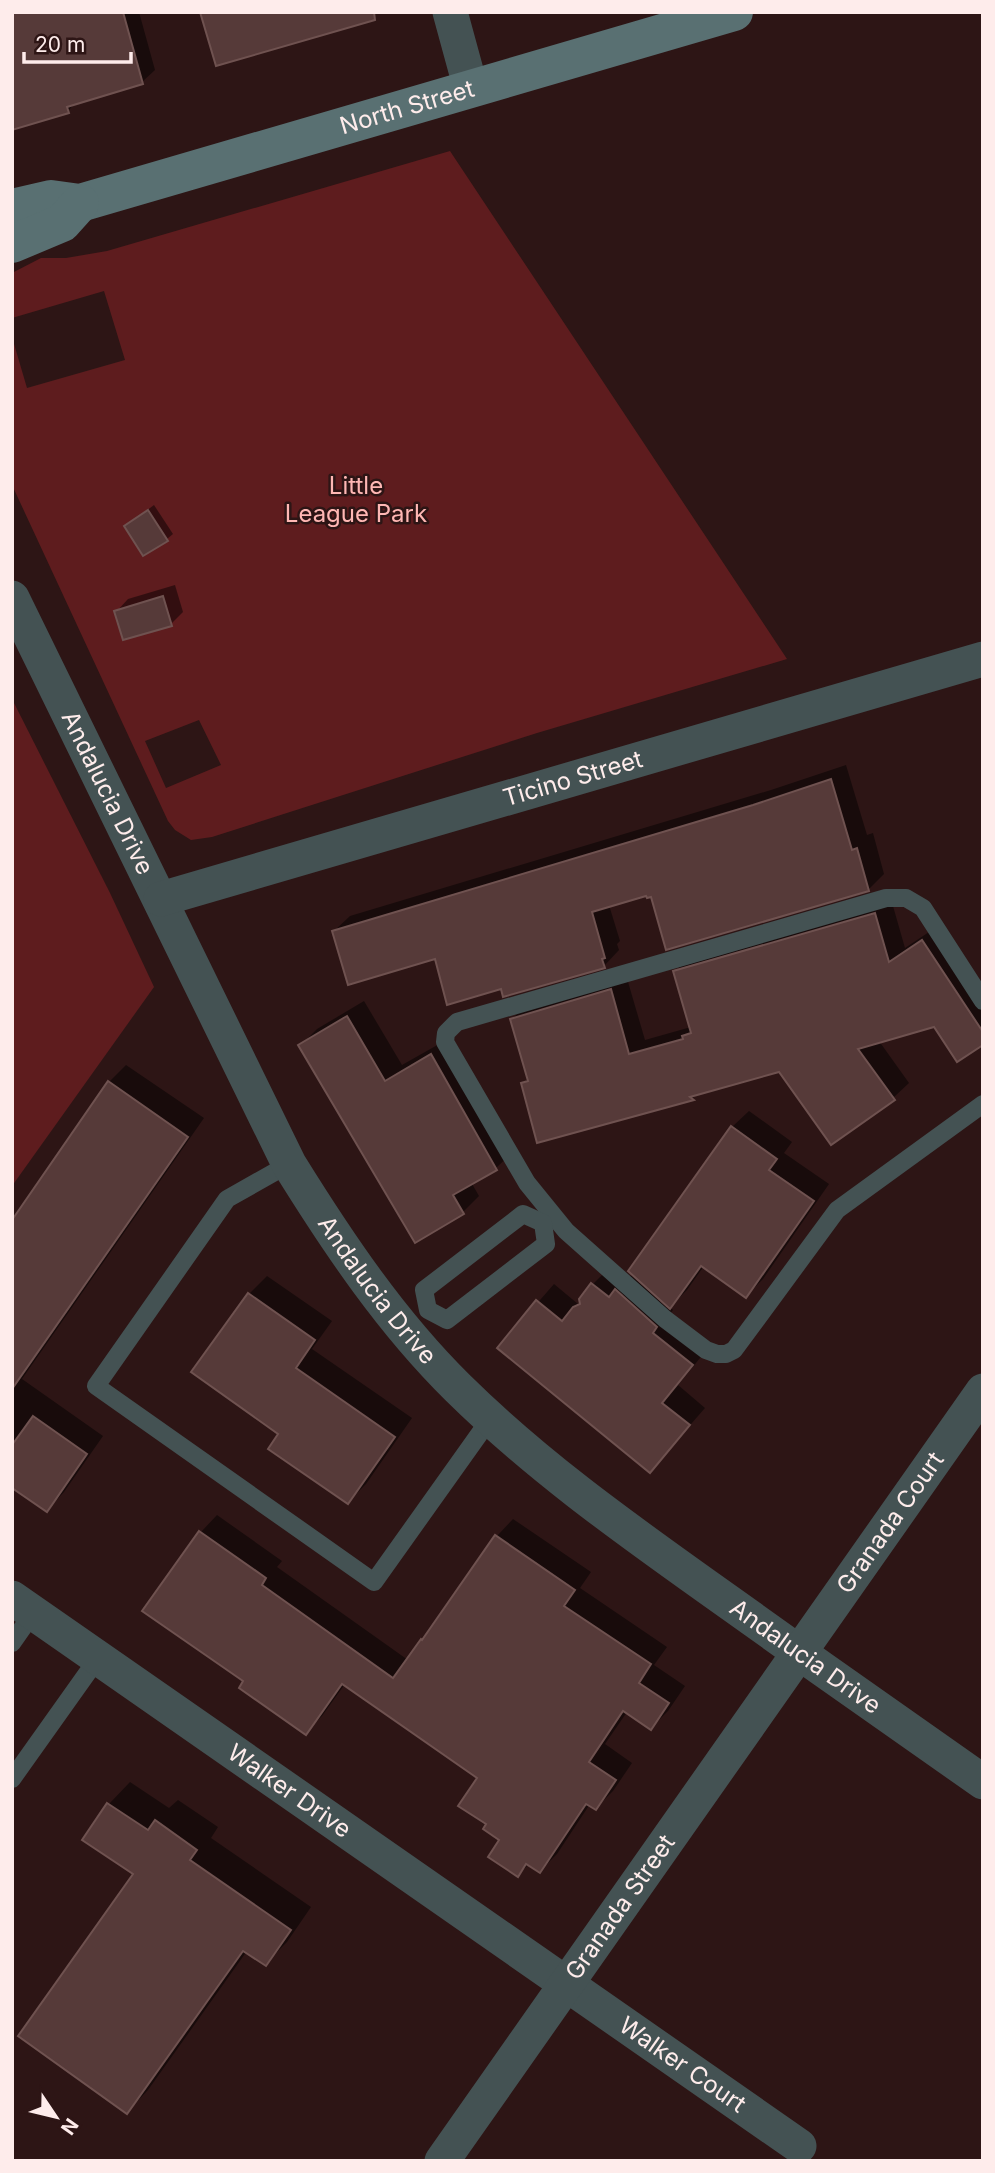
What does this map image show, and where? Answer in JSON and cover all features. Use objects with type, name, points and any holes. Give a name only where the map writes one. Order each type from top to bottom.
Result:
[{"type":"street","points":[[450,12],[471,89]]},
{"type":"street","name":"North Street","points":[[12,208],[51,199],[80,203],[734,12]]},
{"type":"street","name":"North Street","points":[[12,244],[62,223],[80,203]]},
{"type":"street","name":"Andalucia Drive","points":[[12,597],[161,899],[254,1096],[289,1164],[345,1252],[416,1319],[456,1386],[563,1482],[983,1782]]},
{"type":"street","name":"Ticino Street","points":[[161,899],[983,659]]},
{"type":"street","name":"Granada Court","points":[[799,1653],[983,1391]]},
{"type":"street","name":"Walker Drive","points":[[23,1606],[567,1984]]},
{"type":"street","name":"Granada Street","points":[[442,2161],[799,1653]]},
{"type":"street","name":"Walker Court","points":[[567,1984],[799,2146]]},
{"type":"lane","points":[[983,1001],[923,908],[906,898],[886,898],[457,1022],[446,1033],[445,1042],[548,1220],[587,1250],[665,1319],[706,1350],[717,1354],[726,1354],[741,1342],[837,1210],[983,1104]]},
{"type":"lane","points":[[289,1164],[227,1199],[96,1386],[373,1582],[491,1419]]},
{"type":"lane","points":[[523,1214],[548,1220],[546,1244],[447,1320],[416,1319],[424,1290],[523,1214]]},
{"type":"lane","points":[[12,1643],[23,1606]]},
{"type":"lane","points":[[12,1779],[98,1658]]},
{"type":"green space","name":"Little League Park","points":[[450,151],[787,659],[537,733],[212,837],[191,840],[175,830],[168,821],[12,485],[12,337],[27,388],[125,360],[104,291],[12,318],[12,273],[41,258],[66,258],[107,251]],"holes":[[[199,720],[221,765],[166,788],[145,741]]]},
{"type":"green space","points":[[12,699],[110,893],[154,987],[12,1186]]},
{"type":"building","points":[[12,12],[123,12],[143,84],[67,107],[69,113],[12,130]]},
{"type":"building","points":[[200,12],[374,12],[375,20],[216,66]]},
{"type":"building","points":[[148,510],[168,541],[143,556],[124,526]]},
{"type":"building","points":[[163,596],[172,626],[123,640],[114,611]]},
{"type":"building","points":[[831,779],[852,850],[857,848],[869,891],[666,950],[651,897],[646,896],[592,912],[605,958],[602,959],[605,968],[503,997],[501,989],[447,1005],[435,959],[348,985],[332,931],[753,805]]},
{"type":"building","points":[[875,913],[889,962],[922,940],[983,1032],[983,1045],[957,1062],[934,1027],[858,1049],[895,1100],[831,1145],[779,1072],[690,1097],[694,1100],[537,1143],[521,1083],[528,1081],[510,1019],[611,989],[629,1054],[683,1039],[682,1036],[691,1033],[673,971]]},
{"type":"building","points":[[347,1016],[385,1081],[431,1054],[497,1170],[453,1195],[464,1214],[415,1243],[298,1045]]},
{"type":"building","points":[[108,1081],[188,1137],[12,1389],[12,1220]]},
{"type":"building","points":[[731,1126],[777,1159],[769,1170],[814,1201],[746,1298],[701,1266],[670,1309],[628,1271]]},
{"type":"building","points":[[591,1283],[609,1297],[615,1289],[657,1327],[653,1333],[693,1365],[662,1403],[690,1425],[650,1473],[497,1348],[536,1300],[562,1321],[573,1307],[580,1304],[579,1299]]},
{"type":"building","points":[[248,1293],[315,1340],[296,1368],[395,1437],[348,1504],[268,1449],[278,1434],[191,1372]]},
{"type":"building","points":[[33,1416],[87,1454],[47,1512],[12,1488],[12,1445]]},
{"type":"building","points":[[199,1531],[266,1578],[262,1585],[393,1678],[495,1535],[575,1590],[564,1606],[651,1664],[639,1683],[669,1703],[651,1730],[623,1711],[589,1762],[616,1780],[596,1810],[586,1804],[540,1873],[526,1864],[518,1877],[488,1857],[499,1840],[483,1829],[486,1824],[458,1806],[477,1778],[342,1684],[306,1735],[239,1688],[243,1681],[142,1611]]},
{"type":"building","points":[[107,1803],[148,1830],[155,1820],[197,1850],[190,1860],[291,1930],[266,1966],[243,1951],[127,2114],[18,2036],[133,1874],[82,1840]]}]
